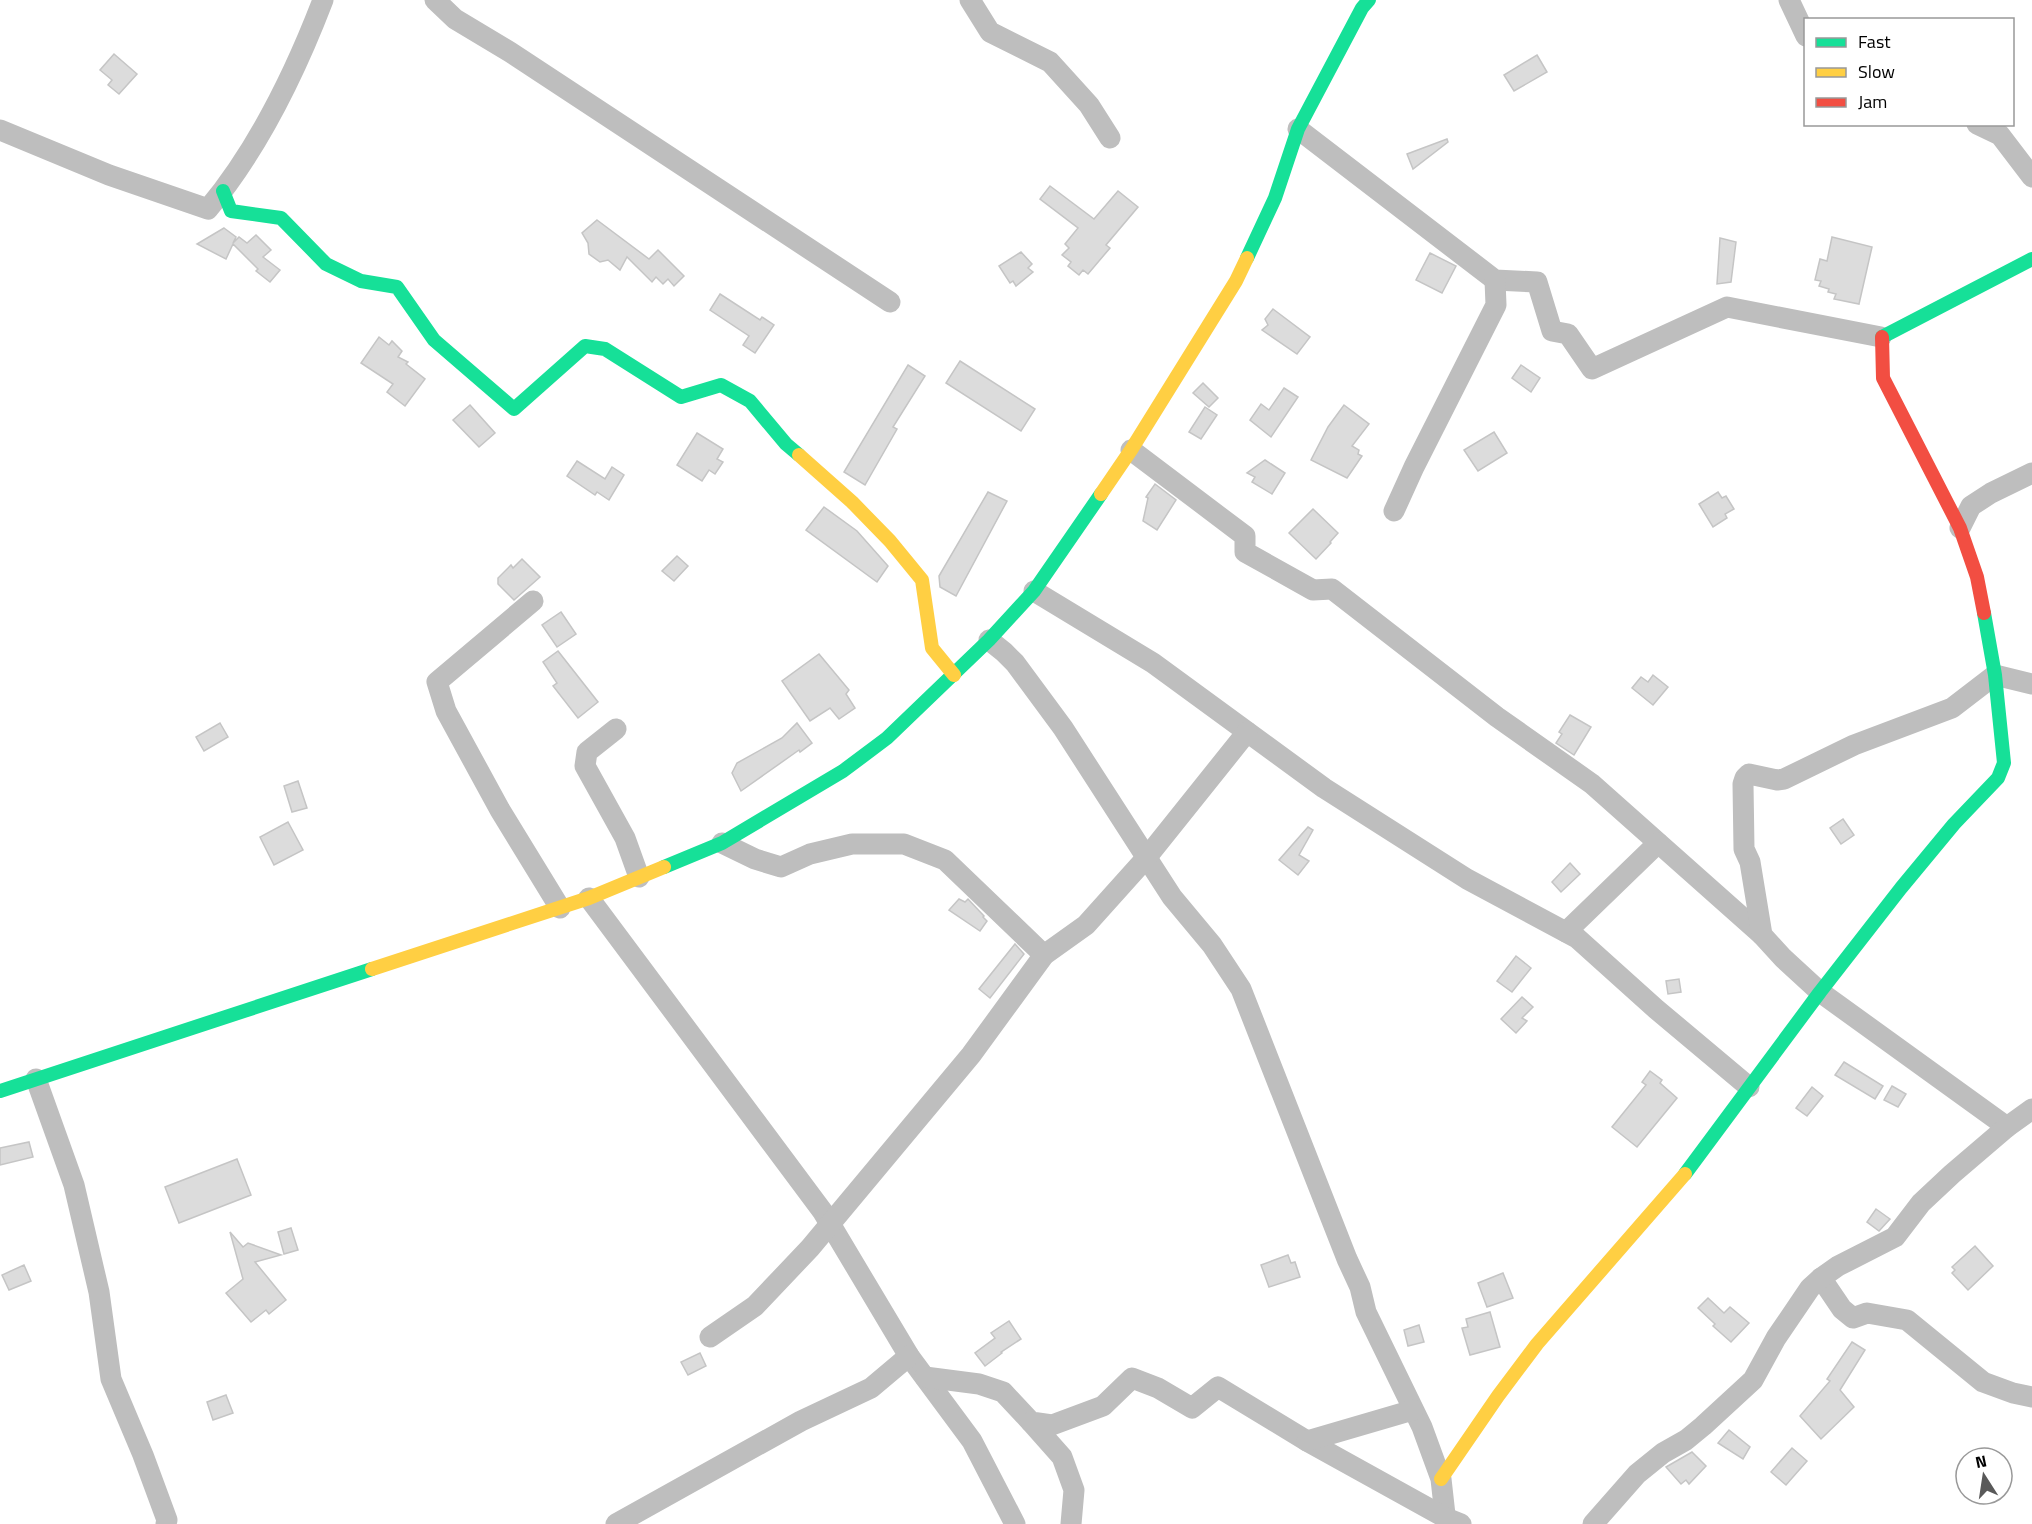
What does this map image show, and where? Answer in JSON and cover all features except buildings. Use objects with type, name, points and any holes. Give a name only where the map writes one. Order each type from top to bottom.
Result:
[{"type":"street","points":[[0,130],[109,175],[208,208],[223,191],[260,134],[303,51],[323,0]]},
{"type":"street","points":[[435,0],[455,19],[520,58],[890,302]]},
{"type":"street","points":[[970,0],[990,32],[1050,62],[1089,105],[1110,138]]},
{"type":"street","points":[[0,1091],[589,898],[722,843],[843,771],[887,738],[989,640],[1034,591],[1131,450],[1236,281],[1275,198],[1298,129],[1362,8],[1369,0]]},
{"type":"street","points":[[1790,0],[1804,32]]},
{"type":"street","points":[[1981,126],[2000,135],[2032,177]]},
{"type":"street","points":[[1298,129],[1495,280],[1537,282],[1552,331],[1569,334],[1592,369],[1727,307],[1881,337],[2032,259]]},
{"type":"street","points":[[223,191],[231,211],[281,218],[326,264],[361,281],[397,287],[434,340],[514,409],[585,346],[605,349],[681,397],[721,385],[750,401],[786,444],[852,502],[890,541],[922,580],[932,648],[954,675]]},
{"type":"street","points":[[1394,511],[1496,305],[1495,280]]},
{"type":"street","points":[[1441,1479],[1537,1344],[1680,1179],[1908,879],[1954,824],[1998,778],[2004,763],[1995,675],[1977,577],[1960,528],[1883,378],[1881,337]]},
{"type":"street","points":[[1131,450],[1245,536],[1245,552],[1313,590],[1332,589],[1497,717],[1592,784],[1762,935],[1820,992],[2023,1120],[1967,1160],[1921,1203],[1895,1237],[1838,1266],[1810,1288],[1776,1338],[1754,1380],[1727,1407],[1686,1440],[1663,1453],[1637,1474],[1593,1524]]},
{"type":"street","points":[[1960,528],[1971,506],[1991,492],[2032,472]]},
{"type":"street","points":[[1034,591],[1153,663],[1324,788],[1467,879],[1577,938],[1656,1009],[1749,1087]]},
{"type":"street","points":[[533,601],[437,682],[446,711],[500,810],[560,908]]},
{"type":"street","points":[[989,640],[1014,663],[1057,720],[1172,897],[1212,945],[1241,989],[1360,1287],[1366,1312],[1422,1427],[1441,1479],[1451,1522]]},
{"type":"street","points":[[1995,675],[2032,684]]},
{"type":"street","points":[[1762,935],[1750,862],[1744,849],[1742,824],[1744,778],[1749,774],[1754,774],[1767,778],[1784,779],[1854,745],[1952,708],[1995,675]]},
{"type":"street","points":[[616,729],[587,752],[585,766],[625,838],[639,877]]},
{"type":"street","points":[[710,1337],[755,1305],[831,1224],[971,1055],[1044,955],[1086,925],[1147,857],[1247,732]]},
{"type":"street","points":[[722,843],[755,859],[781,867],[810,854],[852,844],[904,844],[945,860],[1044,955]]},
{"type":"street","points":[[1566,932],[1658,843]]},
{"type":"street","points":[[589,898],[831,1224],[909,1356],[972,1441],[1015,1524]]},
{"type":"street","points":[[36,1079],[74,1185],[99,1292],[111,1380],[143,1455],[167,1520],[166,1524]]},
{"type":"street","points":[[1821,1278],[1842,1309],[1853,1318],[1867,1313],[1907,1320],[1983,1382],[2032,1397]]},
{"type":"street","points":[[616,1524],[801,1421],[871,1388],[909,1356]]},
{"type":"street","points":[[925,1377],[979,1384],[1003,1392],[1062,1457],[1074,1490],[1071,1524]]},
{"type":"street","points":[[1031,1422],[1052,1425],[1103,1406],[1132,1378],[1158,1388],[1192,1408],[1218,1387],[1307,1441],[1451,1522]]},
{"type":"street","points":[[1307,1441],[1413,1410]]},
{"type":"traffic: fast","points":[[1247,258],[1275,198],[1298,129],[1362,8],[1369,0]]},
{"type":"traffic: fast","points":[[223,191],[231,211],[281,218],[326,264],[361,281],[397,287],[434,340],[514,409],[585,346],[605,349],[681,397],[721,385],[750,401],[786,444],[799,455]]},
{"type":"traffic: fast","points":[[1882,337],[2032,259]]},
{"type":"traffic: fast","points":[[664,867],[722,843],[843,771],[887,738],[989,640],[1034,591],[1101,494]]},
{"type":"traffic: fast","points":[[1685,1174],[1820,992],[1901,888],[1954,824],[1998,778],[2004,763],[1995,675],[1984,613]]},
{"type":"traffic: fast","points":[[0,1091],[372,969]]},
{"type":"traffic: slow","points":[[1101,494],[1236,281],[1247,258]]},
{"type":"traffic: slow","points":[[799,455],[852,502],[890,541],[922,580],[932,648],[954,675]]},
{"type":"traffic: slow","points":[[372,969],[589,898],[664,867]]},
{"type":"traffic: slow","points":[[1441,1479],[1537,1344],[1685,1174]]},
{"type":"traffic: jam","points":[[1882,337],[1883,378],[1960,528],[1977,577],[1984,613]]}]
